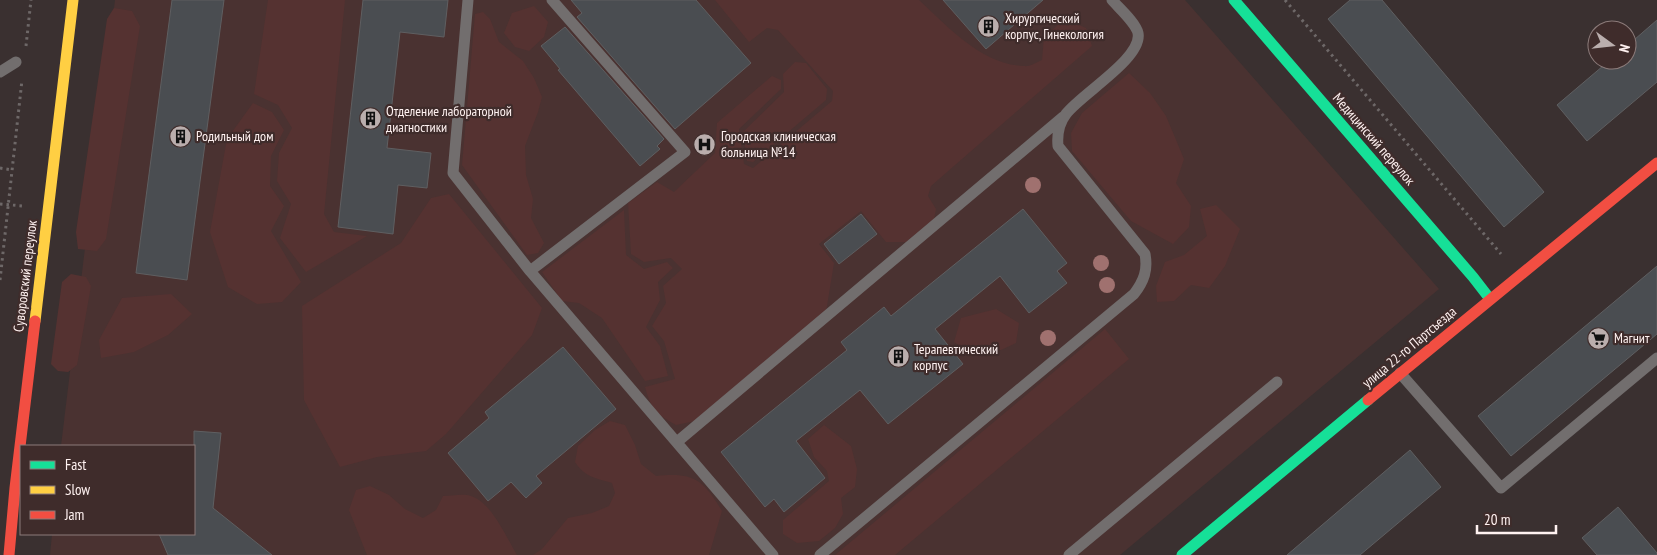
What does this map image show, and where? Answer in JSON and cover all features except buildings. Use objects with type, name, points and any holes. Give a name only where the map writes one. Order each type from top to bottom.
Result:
[{"type":"street","name":"Суворовский переулок","points":[[20,445],[73,0]]},
{"type":"street","name":"Медицинский переулок","points":[[1234,0],[1490,299]]},
{"type":"street","name":"улица 22-го Партсъезда","points":[[1182,555],[1400,373],[1657,163]]},
{"type":"street","name":"Суворовский переулок","points":[[9,555],[20,446]]},
{"type":"lane","points":[[468,0],[453,173],[530,271],[773,555]]},
{"type":"lane","points":[[530,271],[685,152],[552,0]]},
{"type":"lane","points":[[677,442],[1066,114],[1130,56],[1135,50],[1138,34],[1136,27],[1112,0]]},
{"type":"lane","points":[[0,72],[20,58]]},
{"type":"lane","points":[[820,555],[1134,294],[1140,286],[1146,275],[1145,254],[1058,146],[1058,130],[1066,114]]},
{"type":"lane","points":[[1400,373],[1501,488],[1657,358]]},
{"type":"lane","points":[[1069,555],[1277,382]]},
{"type":"lane","points":[[0,486],[15,488]]},
{"type":"path","points":[[20,58],[31,0]]},
{"type":"path","points":[[1285,0],[1501,254]]},
{"type":"path","points":[[0,280],[22,72]]},
{"type":"path","points":[[0,168],[12,170]]},
{"type":"path","points":[[0,204],[8,204]]},
{"type":"shaded area","name":"Городская клиническая больница №14","points":[[115,0],[1185,0],[1439,289],[1120,555],[50,555],[52,535],[195,535],[195,445],[61,445]]},
{"type":"shaded area","points":[[268,0],[345,0],[324,214],[334,232],[367,236],[306,272],[280,238],[291,204],[277,181],[279,153],[292,128],[278,105],[254,94]]},
{"type":"shaded area","points":[[715,0],[919,0],[953,32],[980,52],[1009,64],[1024,66],[1042,60],[1044,37],[1065,19],[1086,28],[1092,46],[931,186],[928,196],[936,209],[934,219],[906,242],[886,242],[861,211],[819,244],[834,263],[826,312],[695,421],[676,425],[655,410],[645,387],[675,379],[664,341],[652,326],[666,303],[663,286],[682,269],[671,258],[644,262],[631,254],[628,203],[657,182],[674,192],[715,153],[717,123],[772,76],[781,80],[781,89],[739,129],[744,164],[753,168],[832,101],[833,91],[778,30],[767,28],[749,42]]},
{"type":"shaded area","points":[[534,6],[548,22],[544,37],[529,51],[515,47],[504,33],[512,13]]},
{"type":"shaded area","points":[[114,8],[132,11],[140,26],[106,239],[97,251],[78,249],[76,232],[107,19]]},
{"type":"shaded area","points":[[483,12],[490,19],[499,42],[523,61],[534,78],[542,97],[525,146],[526,175],[533,199],[531,218],[544,243],[538,253],[527,255],[462,165],[475,14]]},
{"type":"shaded area","points":[[795,62],[806,63],[827,89],[826,100],[753,162],[747,161],[743,132],[784,92],[783,74]]},
{"type":"shaded area","points":[[1129,73],[1150,93],[1166,116],[1184,159],[1176,183],[1191,206],[1189,227],[1173,244],[1131,221],[1072,151],[1071,133],[1082,113]]},
{"type":"shaded area","points":[[253,103],[272,112],[284,130],[271,156],[270,186],[284,206],[271,231],[301,282],[282,302],[257,304],[228,287],[210,232],[227,139]]},
{"type":"shaded area","points":[[449,194],[542,308],[532,335],[446,434],[426,451],[377,457],[340,467],[304,400],[302,306],[401,243],[431,198]]},
{"type":"shaded area","points":[[1216,205],[1240,229],[1225,266],[1209,288],[1191,285],[1174,301],[1157,302],[1156,286],[1165,262],[1184,255],[1207,236],[1200,209]]},
{"type":"shaded area","points":[[624,210],[626,255],[644,269],[667,262],[673,268],[658,282],[660,300],[646,327],[660,346],[668,376],[645,381],[602,318],[579,303],[562,301],[542,272]]},
{"type":"shaded area","points":[[71,274],[86,277],[91,286],[77,365],[68,372],[58,371],[51,364],[62,282]]},
{"type":"shaded area","points":[[171,294],[192,314],[168,335],[134,352],[101,358],[99,340],[122,298]]},
{"type":"shaded area","points":[[996,309],[1019,323],[1016,343],[1001,350],[969,351],[954,342],[961,318]]},
{"type":"shaded area","points":[[1105,329],[1129,359],[895,555],[835,555]]},
{"type":"shaded area","points":[[610,421],[625,425],[635,445],[641,464],[656,476],[679,475],[688,477],[696,480],[709,491],[722,511],[709,555],[533,555],[542,549],[568,518],[592,513],[609,506],[615,493],[612,483],[587,474],[575,462],[578,446],[595,430]]},
{"type":"shaded area","points":[[824,425],[851,446],[857,469],[855,487],[841,498],[843,514],[835,528],[819,541],[797,543],[783,534],[783,520],[829,481],[827,471],[814,457],[808,439]]},
{"type":"shaded area","points":[[370,486],[389,495],[405,509],[423,518],[436,510],[443,496],[467,495],[475,498],[483,503],[496,519],[517,555],[367,555],[349,510],[356,490]]},
{"type":"traffic: fast","points":[[1234,0],[1490,299]]},
{"type":"traffic: fast","points":[[1182,555],[1368,400]]},
{"type":"traffic: slow","points":[[35,321],[73,0]]},
{"type":"traffic: jam","points":[[1368,400],[1657,163]]},
{"type":"traffic: jam","points":[[20,445],[35,321]]},
{"type":"traffic: jam","points":[[9,555],[20,446]]},
{"type":"place","name":"Хирургический корпус, Гинекология","points":[[989,26]]},
{"type":"place","name":"Отделение лабораторной диагностики","points":[[370,119]]},
{"type":"place","name":"Родильный дом","points":[[180,136]]},
{"type":"place","name":"Городская клиническая больница №14","points":[[705,144]]},
{"type":"place","name":"Магнит","points":[[1598,338]]},
{"type":"place","name":"Терапевтический корпус","points":[[898,357]]}]
